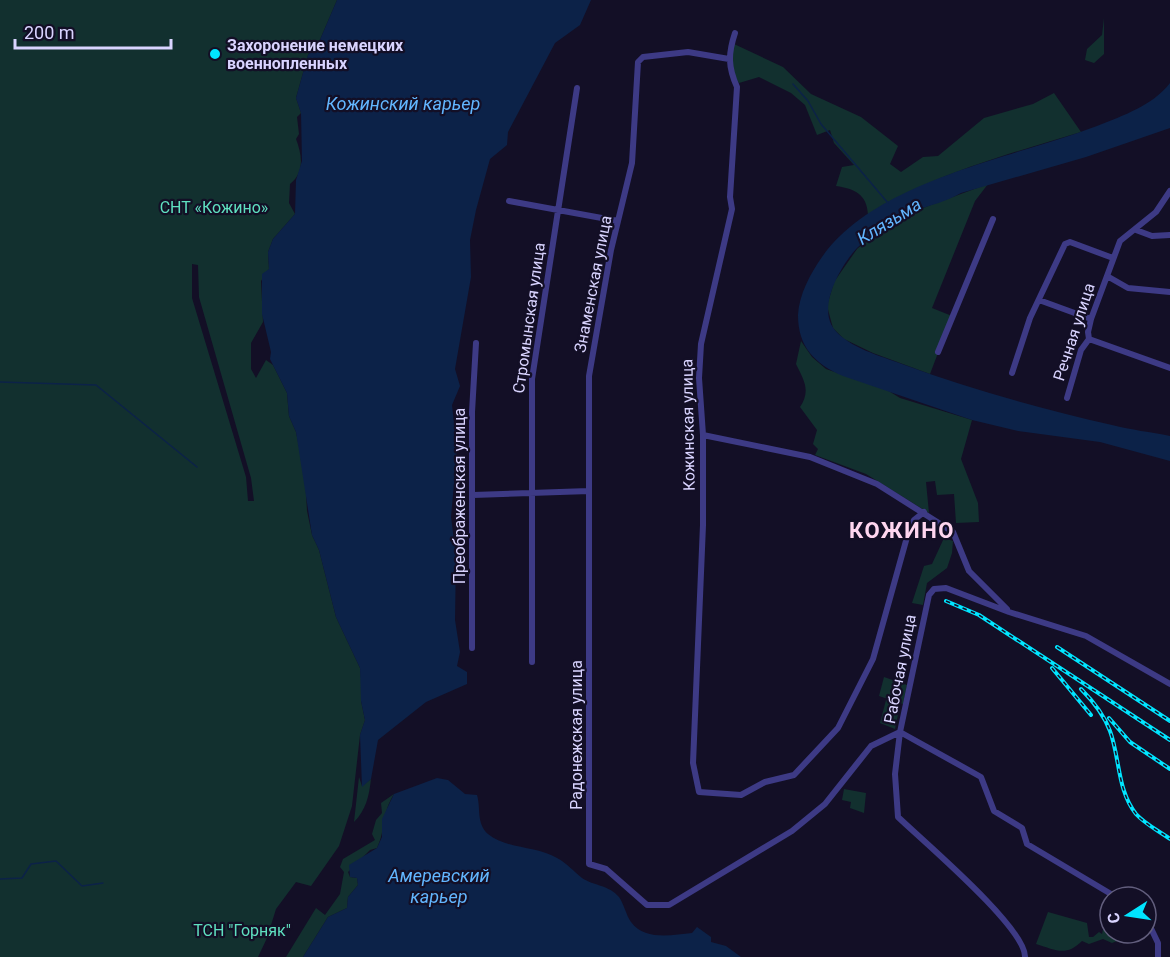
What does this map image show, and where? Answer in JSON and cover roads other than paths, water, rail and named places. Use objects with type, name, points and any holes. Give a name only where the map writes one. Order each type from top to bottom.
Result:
[{"type":"street","name":"Кожинская улица","points":[[735,33],[729,59],[731,77],[737,87],[730,197],[732,209],[701,344],[699,378],[703,435],[703,525],[693,763],[697,789],[702,793],[741,795],[765,782],[794,775],[838,728],[873,659],[909,530],[924,512]]},
{"type":"street","name":"Знаменская улица","points":[[588,606],[589,376],[618,221],[632,163],[640,59],[688,52],[729,59]]},
{"type":"street","name":"Стромынская улица","points":[[532,662],[532,379],[577,88]]},
{"type":"street","name":"Речная улица","points":[[1067,398],[1081,350],[1089,339],[1091,319],[1113,258],[1125,234],[1136,230],[1156,212],[1170,191]]},
{"type":"street","points":[[509,201],[618,221]]},
{"type":"street","points":[[938,352],[993,219]]},
{"type":"street","points":[[1136,230],[1152,236],[1170,235]]},
{"type":"street","points":[[1012,373],[1039,300],[1067,242],[1113,258]]},
{"type":"street","points":[[1107,276],[1128,288],[1170,292]]},
{"type":"street","points":[[1039,300],[1091,319]]},
{"type":"street","points":[[1089,339],[1170,368]]},
{"type":"street","name":"Преображенская улица","points":[[472,648],[474,495],[472,412],[476,343]]},
{"type":"street","points":[[703,435],[810,457],[865,478],[924,512],[953,532],[969,571],[1009,612]]},
{"type":"street","points":[[474,495],[589,491]]},
{"type":"street","name":"Рабочая улица","points":[[1098,886],[1027,843],[1022,828],[994,811],[981,777],[900,732],[929,595],[934,590],[946,588],[1009,612],[1086,636],[1170,684]]},
{"type":"street","name":"Радонежская улица","points":[[588,606],[589,864],[606,869],[647,905],[669,905],[792,831],[825,804],[871,746],[900,732]]},
{"type":"street","points":[[900,732],[895,774],[898,817],[1002,916],[1025,949],[1025,957]]},
{"type":"water","name":"Кожинский карьер","points":[[337,0],[591,0],[580,25],[555,43],[508,132],[507,145],[490,159],[470,240],[471,277],[455,369],[460,386],[452,405],[457,450],[451,517],[456,556],[455,620],[460,652],[457,666],[467,672],[467,684],[426,702],[378,740],[371,779],[362,787],[360,735],[365,720],[361,701],[360,668],[336,617],[319,550],[312,535],[296,432],[289,416],[287,393],[270,359],[271,352],[262,314],[262,274],[269,269],[268,252],[273,239],[295,214],[296,180],[302,161],[301,113],[296,98],[308,55],[319,42]]},
{"type":"water","name":"Клязьма","points":[[1170,83],[1170,128],[1086,157],[961,193],[899,218],[870,237],[851,255],[838,275],[828,309],[829,320],[840,336],[875,354],[954,382],[1032,405],[1119,427],[1170,436],[1170,461],[1100,442],[1018,431],[972,420],[843,376],[824,366],[810,353],[801,336],[799,326],[800,300],[822,257],[846,231],[876,209],[911,190],[987,161],[1063,138],[1127,114],[1155,98]]},
{"type":"water","name":"Амеревский карьер","points":[[437,778],[448,780],[465,794],[477,795],[484,830],[495,839],[549,854],[564,862],[582,878],[615,893],[621,900],[629,919],[637,928],[651,934],[668,935],[692,933],[697,927],[711,937],[711,942],[726,946],[741,957],[303,957],[328,917],[347,908],[348,897],[358,885],[357,878],[350,877],[349,865],[377,848],[382,837],[382,819],[394,794]]},
{"type":"waterway","name":"Клязьма","points":[[793,84],[808,101],[821,124],[888,203]]},
{"type":"waterway","points":[[0,382],[96,385],[197,467]]},
{"type":"waterway","points":[[0,879],[22,878],[31,864],[56,861],[82,886],[103,883]]},
{"type":"railway","points":[[946,601],[979,615],[1170,740]]},
{"type":"railway","points":[[1057,647],[1170,721]]},
{"type":"railway","points":[[1052,668],[1091,715]]},
{"type":"railway","points":[[1081,689],[1098,708],[1108,725],[1125,795],[1130,805],[1140,818],[1170,839]]},
{"type":"railway","points":[[1109,718],[1130,742],[1170,769]]},
{"type":"place","name":"Захоронение немецких военнопленных","points":[[215,54]]},
{"type":"district","name":"КОЖИНО","points":[[902,530]]},
{"type":"park label","name":"СНТ «Кожино»","points":[[214,207]]},
{"type":"park label","name":"ТСН \"Горняк\"","points":[[242,930]]}]
